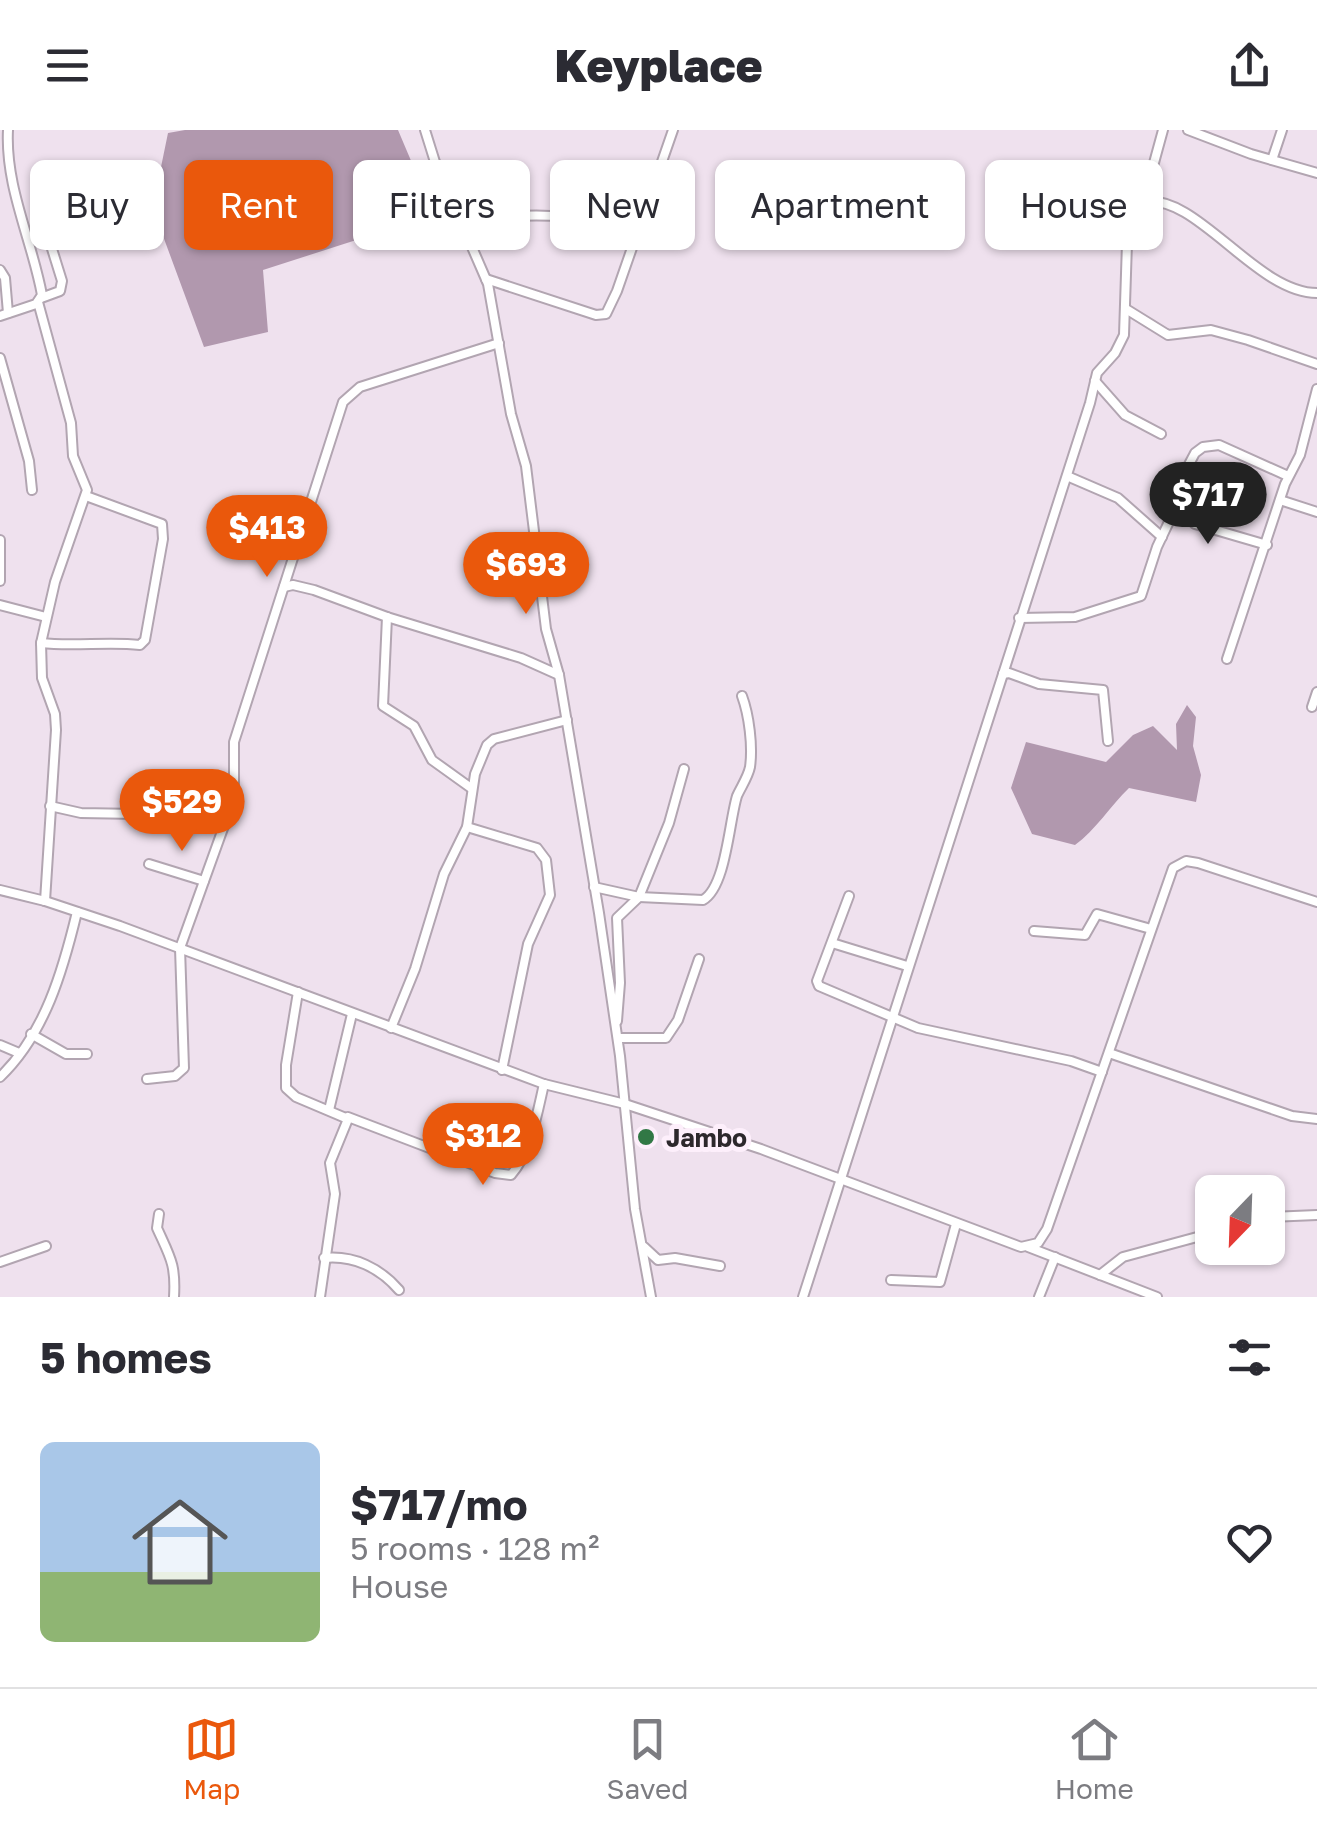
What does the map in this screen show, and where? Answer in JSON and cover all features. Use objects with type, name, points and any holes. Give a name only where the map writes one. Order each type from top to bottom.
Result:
[{"type":"street","points":[[8,130],[10,173],[71,423],[73,456],[86,496],[41,643],[42,678],[56,730],[46,901]]},
{"type":"street","points":[[662,160],[673,130]]},
{"type":"street","points":[[1155,160],[1163,130]]},
{"type":"street","points":[[1160,142],[1172,130]]},
{"type":"street","points":[[1188,130],[1317,173]]},
{"type":"street","points":[[1272,160],[1282,130]]},
{"type":"street","points":[[428,132],[435,160]]},
{"type":"street","points":[[1163,203],[1179,209],[1278,282],[1317,294]]},
{"type":"street","points":[[0,270],[5,278],[4,314],[60,291],[62,281],[52,250]]},
{"type":"street","points":[[474,250],[486,278],[511,414],[526,466],[546,629],[559,675],[618,1038],[641,1244],[651,1297]]},
{"type":"street","points":[[486,278],[602,316],[614,300],[631,250]]},
{"type":"street","points":[[802,1297],[980,753],[1094,381],[1099,369],[1121,344],[1126,309],[1126,250]]},
{"type":"street","points":[[1126,309],[1168,335],[1196,331],[1228,334],[1317,364]]},
{"type":"street","points":[[147,1079],[175,1076],[184,1068],[180,948],[234,798],[234,742],[346,396],[360,387],[499,343]]},
{"type":"street","points":[[0,358],[29,461],[32,490]]},
{"type":"street","points":[[1094,381],[1125,414],[1162,434]]},
{"type":"street","points":[[1227,659],[1288,476],[1300,456],[1317,389]]},
{"type":"street","points":[[1019,618],[1064,618],[1138,598],[1146,587],[1192,456],[1203,447],[1225,447],[1288,476]]},
{"type":"street","points":[[1067,476],[1118,498],[1162,537]]},
{"type":"street","points":[[41,643],[76,646],[140,644],[145,640],[163,539],[162,524],[86,496]]},
{"type":"street","points":[[1280,500],[1317,512]]},
{"type":"street","points":[[1176,507],[1195,524],[1267,545]]},
{"type":"street","points":[[0,540],[0,580]]},
{"type":"street","points":[[284,588],[300,586],[387,618],[521,658],[559,675]]},
{"type":"street","points":[[0,604],[46,617]]},
{"type":"street","points":[[387,618],[383,706],[414,726],[432,760],[471,788]]},
{"type":"street","points":[[1002,674],[1040,684],[1103,690],[1108,740]]},
{"type":"street","points":[[1312,707],[1317,692]]},
{"type":"street","points":[[594,887],[639,897],[703,900],[715,887],[735,805],[750,768],[742,696]]},
{"type":"street","points":[[390,1028],[415,969],[444,874],[466,827],[471,788],[482,754],[490,742],[566,720]]},
{"type":"street","points":[[616,1025],[620,983],[617,918],[639,897],[669,823],[684,769]]},
{"type":"street","points":[[50,806],[81,813],[136,814]]},
{"type":"street","points":[[466,827],[537,848],[546,860],[550,895],[528,944],[502,1070]]},
{"type":"street","points":[[1028,1247],[1038,1244],[1047,1228],[1173,868],[1186,862],[1317,902]]},
{"type":"street","points":[[149,864],[204,881]]},
{"type":"street","points":[[0,890],[46,901],[180,948],[502,1070],[761,1148],[1157,1297]]},
{"type":"street","points":[[849,896],[817,980],[819,986],[946,1036],[1070,1061],[1102,1072]]},
{"type":"street","points":[[0,1077],[19,1054],[56,990],[77,912]]},
{"type":"street","points":[[1034,931],[1085,935],[1096,914],[1150,929]]},
{"type":"street","points":[[832,943],[908,966]]},
{"type":"street","points":[[618,1038],[666,1038],[678,1020],[699,959]]},
{"type":"street","points":[[298,992],[286,1088],[296,1097],[496,1173],[510,1175],[522,1158],[544,1084]]},
{"type":"street","points":[[330,1110],[352,1014]]},
{"type":"street","points":[[31,1034],[66,1054],[87,1054]]},
{"type":"street","points":[[0,1045],[19,1054]]},
{"type":"street","points":[[1109,1053],[1292,1116],[1317,1119]]},
{"type":"street","points":[[320,1297],[334,1194],[330,1163],[348,1117]]},
{"type":"street","points":[[160,1214],[157,1228],[175,1268],[174,1297]]},
{"type":"street","points":[[1285,1216],[1317,1215]]},
{"type":"street","points":[[892,1280],[940,1282],[956,1224]]},
{"type":"street","points":[[1100,1275],[1123,1257],[1195,1237]]},
{"type":"street","points":[[641,1244],[658,1260],[674,1258],[720,1266]]},
{"type":"street","points":[[0,1262],[46,1246]]},
{"type":"street","points":[[1039,1297],[1054,1257]]},
{"type":"street","points":[[324,1258],[342,1258],[372,1267],[384,1273],[399,1290]]},
{"type":"shaded area","points":[[398,130],[411,160],[353,160],[353,241],[333,247],[333,160],[184,160],[184,250],[325,250],[263,270],[268,332],[204,347],[164,239],[162,160],[168,133]]},
{"type":"shaded area","points":[[1187,705],[1196,717],[1193,746],[1201,775],[1196,802],[1129,788],[1075,845],[1032,834],[1011,788],[1026,742],[1106,762],[1133,735],[1153,726],[1177,750],[1176,724]]},
{"type":"place","name":"Jambo","points":[[646,1137]]}]
